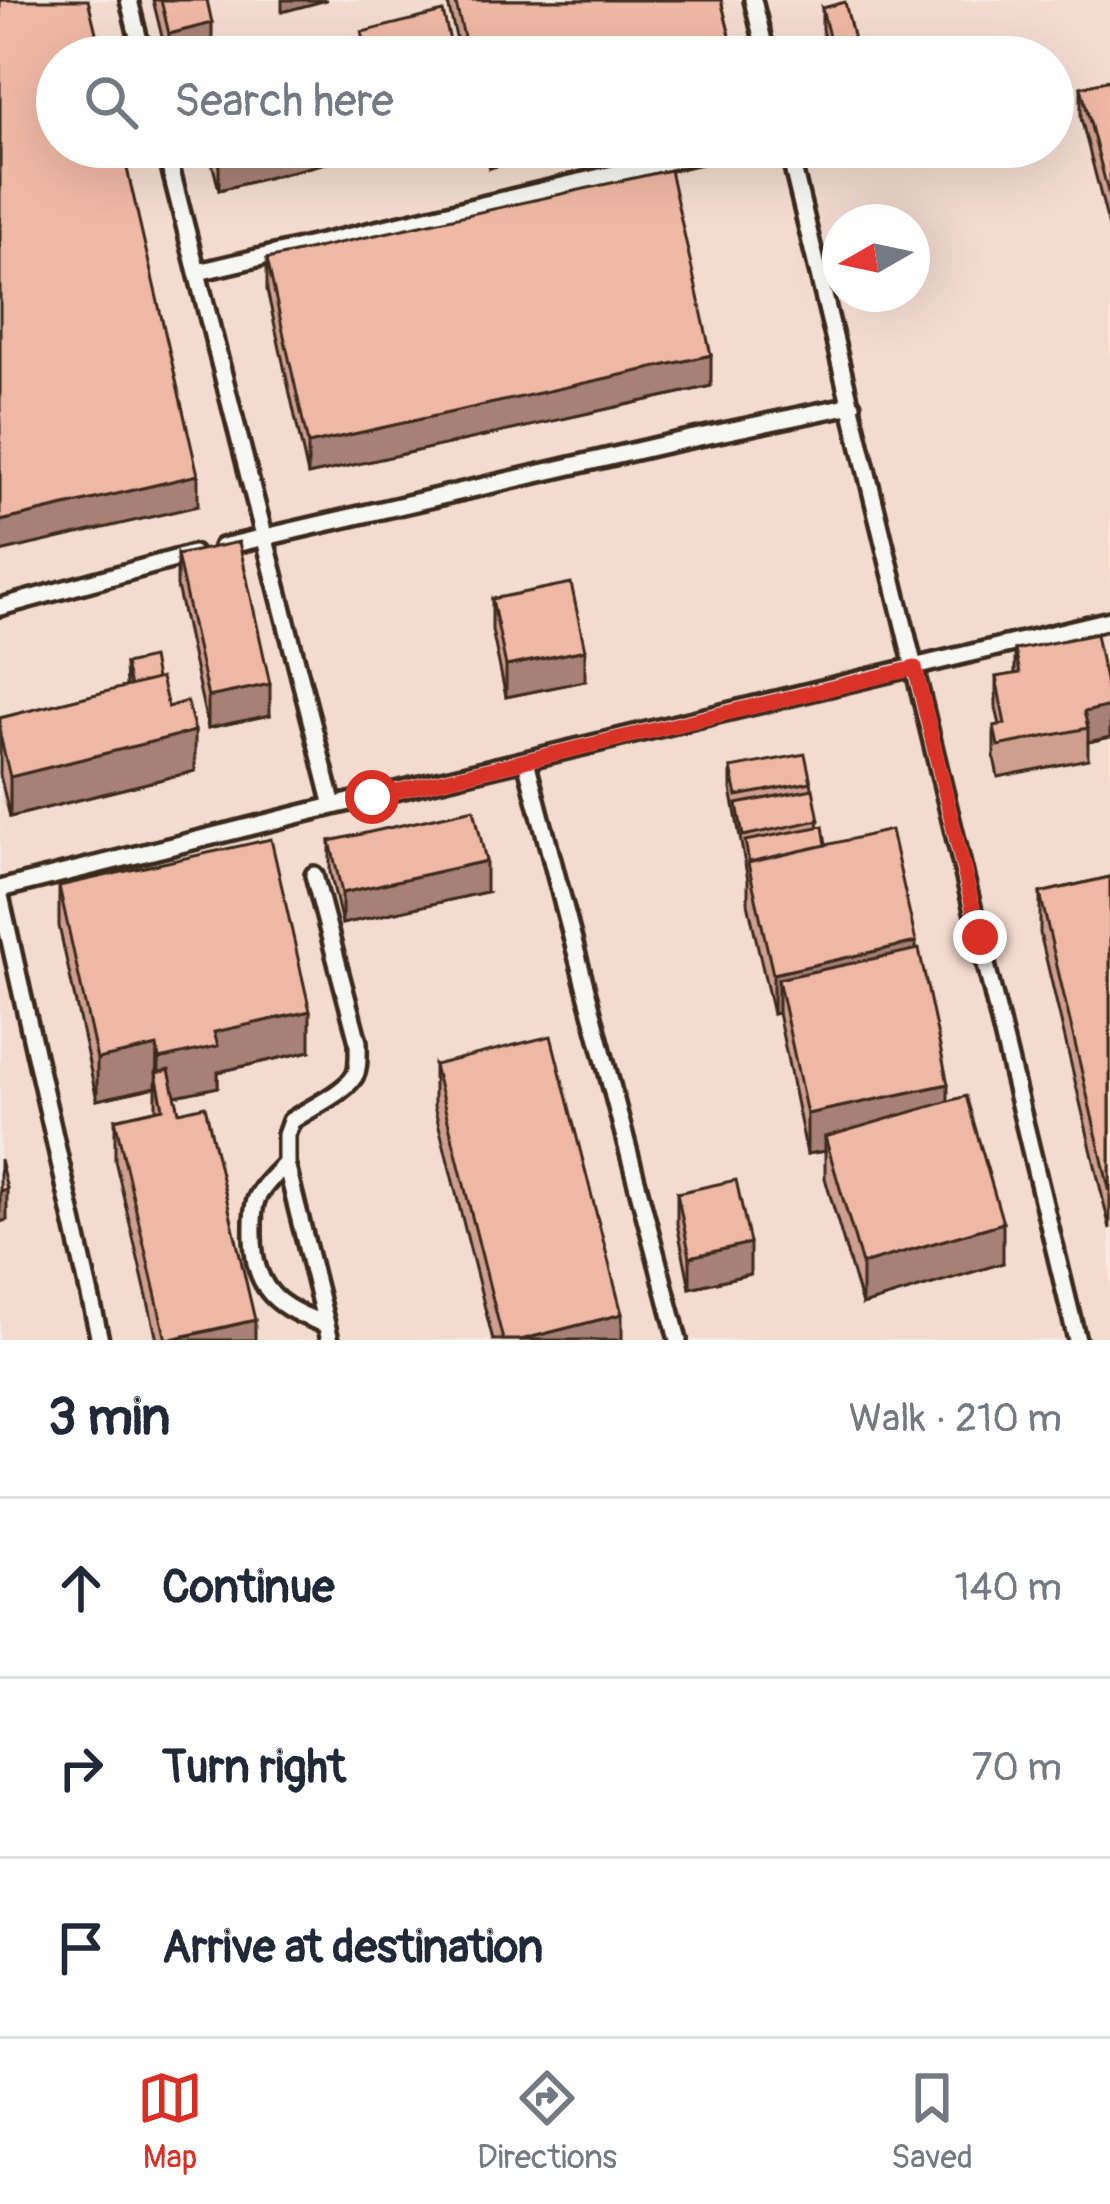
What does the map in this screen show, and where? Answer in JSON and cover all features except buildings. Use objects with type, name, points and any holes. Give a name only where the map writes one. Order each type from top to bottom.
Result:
[{"type":"lane","points":[[129,0],[138,36]]},
{"type":"lane","points":[[753,0],[762,36]]},
{"type":"lane","points":[[171,168],[334,806]]},
{"type":"lane","points":[[198,272],[639,168]]},
{"type":"lane","points":[[793,168],[1077,1340]]},
{"type":"lane","points":[[0,608],[266,535],[852,405]]},
{"type":"lane","points":[[100,1340],[0,892],[334,806],[1110,620]]},
{"type":"lane","points":[[526,761],[678,1340]]},
{"type":"lane","points":[[314,875],[358,1042],[352,1080],[291,1121],[286,1136],[286,1163],[328,1332]]},
{"type":"lane","points":[[286,1163],[256,1200],[254,1254],[259,1277],[294,1314],[328,1332]]},
{"type":"shaded area","points":[[0,0],[1110,0],[1110,1340],[0,1340]]},
{"type":"route","points":[[372,797],[915,668],[980,937]]}]
